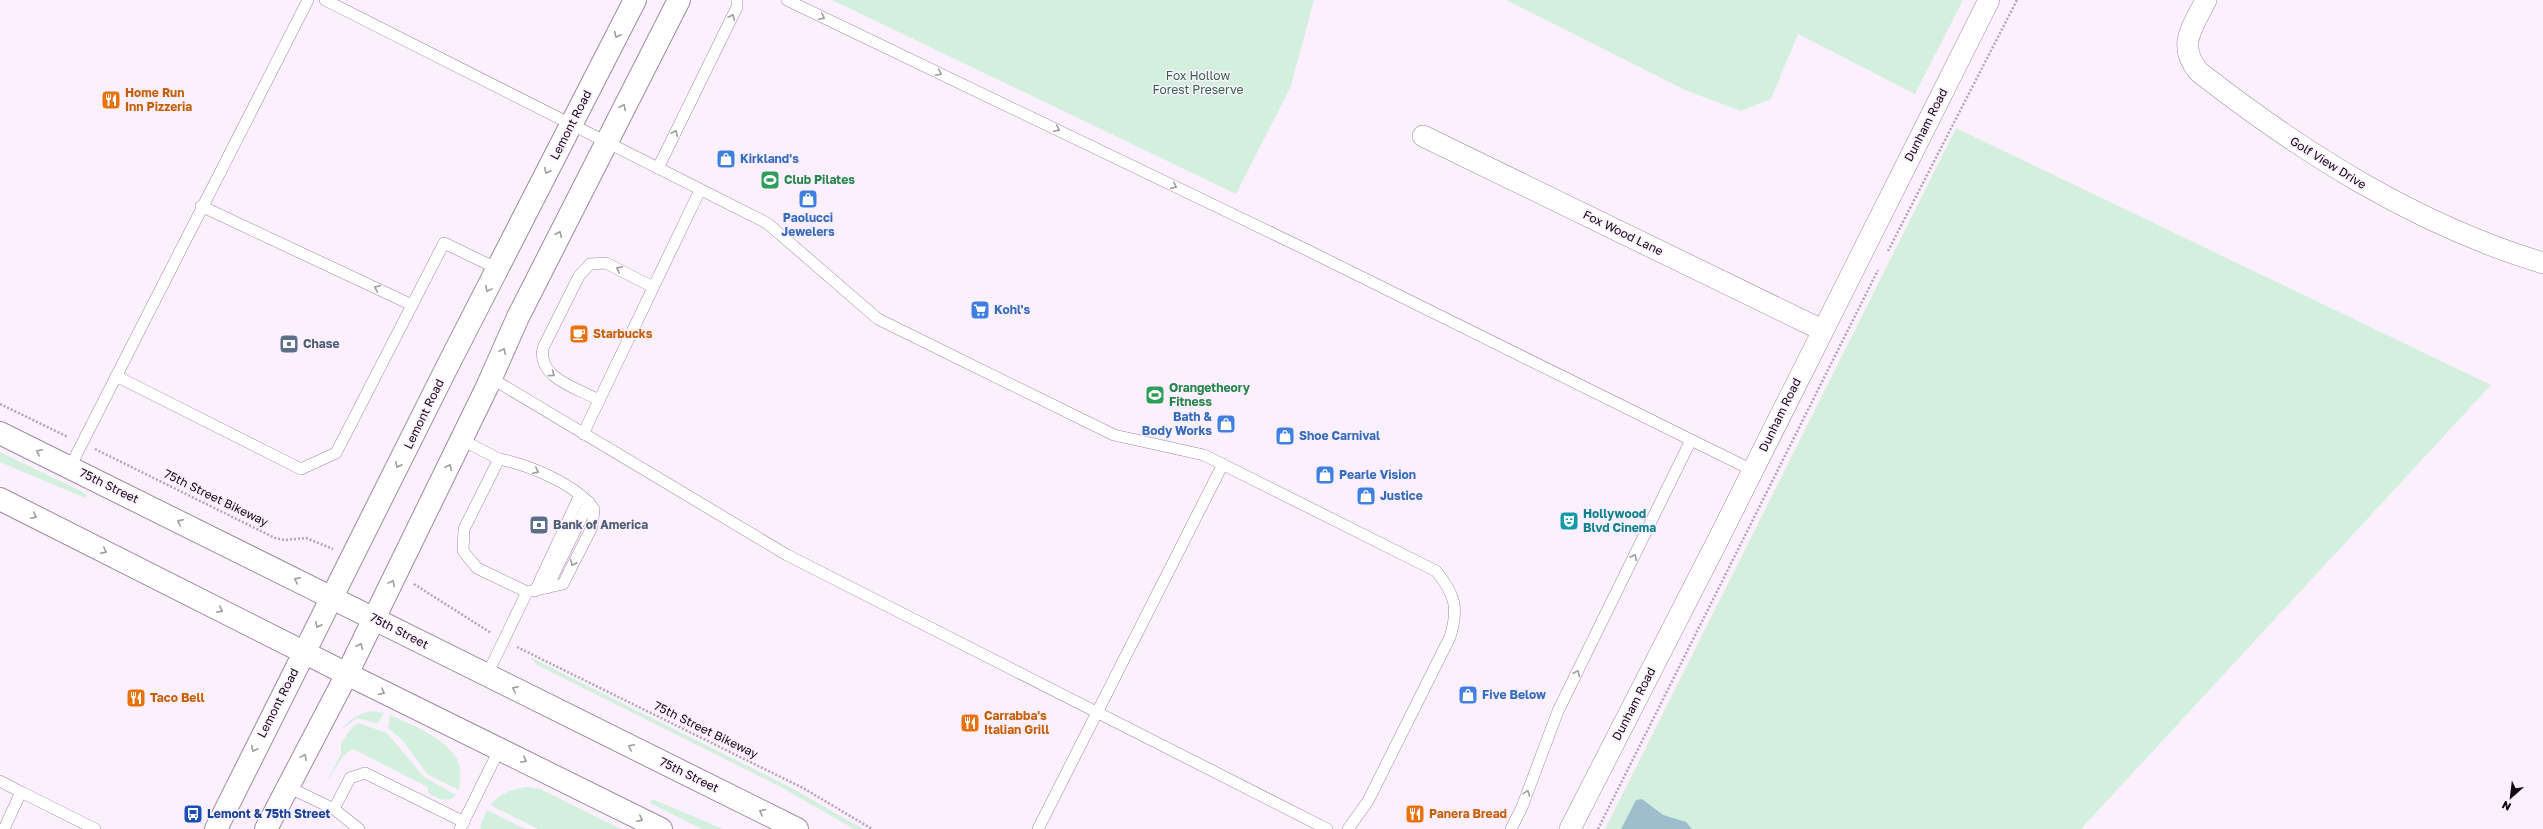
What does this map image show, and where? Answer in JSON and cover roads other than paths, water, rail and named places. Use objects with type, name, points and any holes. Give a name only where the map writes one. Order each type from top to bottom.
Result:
[{"type":"main road","name":"Lemont Road","points":[[216,829],[304,652],[635,0]]},
{"type":"main road","points":[[266,829],[347,674],[373,618],[462,440],[518,317],[605,141],[679,0]]},
{"type":"main road","name":"75th Street","points":[[0,433],[797,829]]},
{"type":"main road","points":[[0,499],[347,674],[500,748],[661,829]]},
{"type":"street","name":"Dunham Road","points":[[1570,829],[1989,0]]},
{"type":"street","name":"Golf View Drive","points":[[2206,0],[2189,33],[2186,45],[2187,55],[2199,72],[2248,110],[2327,164],[2404,207],[2490,245],[2543,263]]},
{"type":"street","name":"Fox Wood Lane","points":[[1423,136],[1822,330]]},
{"type":"lane","points":[[70,467],[201,206],[308,0]]},
{"type":"lane","points":[[325,0],[767,223],[878,319],[1114,435],[1204,455],[1421,561],[1436,571],[1448,585],[1454,602],[1455,620],[1450,637],[1368,801],[1348,829]]},
{"type":"lane","points":[[658,168],[737,7],[737,0]]},
{"type":"lane","points":[[787,0],[1316,254],[1752,470]]},
{"type":"lane","points":[[583,434],[700,190]]},
{"type":"lane","points":[[201,206],[412,305]]},
{"type":"lane","points":[[116,376],[301,469],[336,453],[444,243],[498,269]]},
{"type":"lane","points":[[599,400],[547,371],[540,358],[543,348],[579,276],[590,264],[606,262],[654,287]]},
{"type":"lane","points":[[491,378],[787,555],[1327,829]]},
{"type":"lane","points":[[462,440],[499,459],[519,463],[575,490],[589,502],[594,509],[592,527],[563,584],[531,592],[477,568],[463,552],[464,529],[499,459]]},
{"type":"lane","points":[[1511,829],[1522,807],[1558,711],[1691,440]]},
{"type":"lane","points":[[1038,829],[1223,464]]},
{"type":"lane","points":[[486,675],[531,592],[580,495]]},
{"type":"lane","points":[[334,809],[350,778],[365,773],[462,826],[500,748]]},
{"type":"lane","points":[[0,782],[95,829]]},
{"type":"lane","points":[[288,787],[334,809],[359,829]]},
{"type":"lane","points":[[4,829],[21,792]]},
{"type":"water","points":[[1642,799],[1663,815],[1686,822],[1692,829],[1621,829],[1636,800]]},
{"type":"place","name":"Home Run Inn Pizzeria","points":[[111,100]]},
{"type":"place","name":"Kirkland's","points":[[726,159]]},
{"type":"place","name":"Club Pilates","points":[[770,180]]},
{"type":"place","name":"Paolucci Jewelers","points":[[808,199]]},
{"type":"place","name":"Kohl's","points":[[980,310]]},
{"type":"place","name":"Starbucks","points":[[579,334]]},
{"type":"place","name":"Chase","points":[[289,344]]},
{"type":"place","name":"Orangetheory Fitness","points":[[1155,395]]},
{"type":"place","name":"Bath & Body Works","points":[[1226,424]]},
{"type":"place","name":"Shoe Carnival","points":[[1285,436]]},
{"type":"place","name":"Pearle Vision","points":[[1325,475]]},
{"type":"place","name":"Justice","points":[[1366,496]]},
{"type":"place","name":"Hollywood Blvd Cinema","points":[[1569,521]]},
{"type":"place","name":"Bank of America","points":[[539,525]]},
{"type":"place","name":"Five Below","points":[[1468,695]]},
{"type":"place","name":"Taco Bell","points":[[136,698]]},
{"type":"place","name":"Carrabba's Italian Grill","points":[[970,723]]},
{"type":"place","name":"Lemont & 75th Street","points":[[193,814]]},
{"type":"place","name":"Panera Bread","points":[[1415,814]]},
{"type":"park label","name":"Fox Hollow Forest Preserve","points":[[1198,83]]}]
